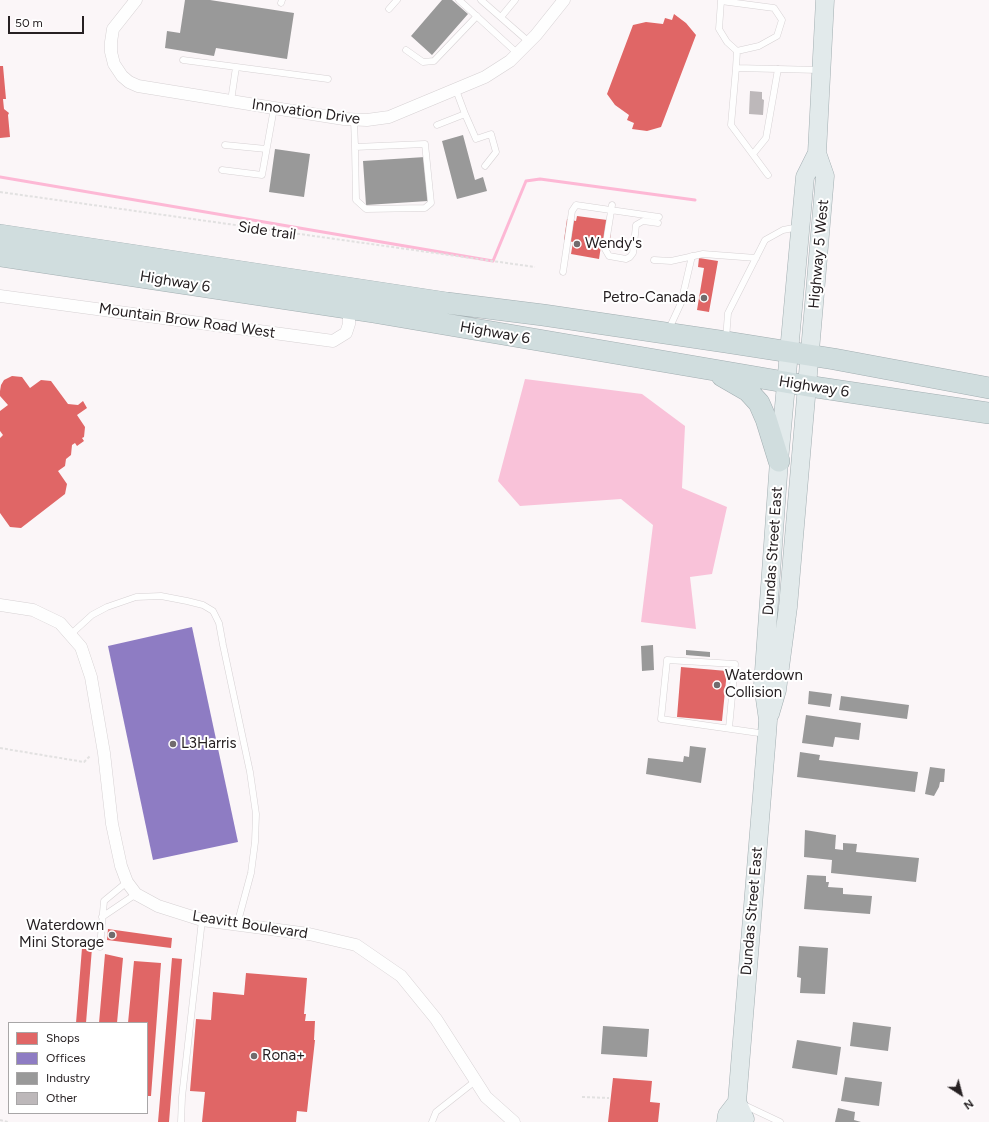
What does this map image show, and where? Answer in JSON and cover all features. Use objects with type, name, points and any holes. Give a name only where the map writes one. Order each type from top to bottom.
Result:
[{"type":"highway","name":"Highway 6","points":[[0,235],[145,256],[711,369],[808,386],[989,413]]},
{"type":"highway","name":"Highway 6","points":[[0,256],[349,308],[375,302],[666,333],[810,356],[989,388]]},
{"type":"highway","points":[[711,369],[748,391],[759,403],[766,419],[779,462]]},
{"type":"main road","name":"Highway 5 West","points":[[808,386],[825,176],[817,154],[820,70],[825,0]]},
{"type":"main road","name":"Highway 5 West","points":[[786,382],[799,227],[805,177],[817,154]]},
{"type":"main road","name":"Dundas Street East","points":[[768,727],[763,685],[786,382]]},
{"type":"main road","name":"Dundas Street East","points":[[744,1122],[737,1102],[768,727],[777,690],[787,614],[808,386]]},
{"type":"main road","name":"Dundas Street East","points":[[726,1122],[727,1115],[737,1102]]},
{"type":"street","name":"Innovation Drive","points":[[136,0],[113,29],[111,52],[114,64],[122,76],[129,82],[138,86],[354,120],[389,117],[485,77],[510,61],[529,42],[564,0]]},
{"type":"street","name":"Mountain Brow Road West","points":[[0,296],[332,341],[346,333],[349,324],[349,308]]},
{"type":"street","name":"Leavitt Boulevard","points":[[0,605],[33,610],[60,623],[81,647],[91,677],[104,753],[112,824],[121,866],[127,882],[136,894],[158,906],[202,920],[309,934],[356,945],[401,976],[436,1019],[474,1082],[486,1097],[514,1122]]},
{"type":"lane","points":[[389,9],[397,0]]},
{"type":"lane","points":[[459,0],[518,53]]},
{"type":"lane","points":[[481,0],[529,42]]},
{"type":"lane","points":[[501,17],[515,0]]},
{"type":"lane","points":[[721,1],[774,8],[782,20],[777,36],[759,46],[737,51],[727,42],[719,29],[721,1]]},
{"type":"lane","points":[[406,50],[424,62],[434,61],[477,16]]},
{"type":"lane","points":[[737,51],[731,125],[768,175]]},
{"type":"lane","points":[[183,60],[328,79]]},
{"type":"lane","points":[[231,101],[236,67]]},
{"type":"lane","points":[[736,68],[820,70]]},
{"type":"lane","points":[[753,154],[766,138],[778,69]]},
{"type":"lane","points":[[456,90],[476,138],[491,134],[496,152],[485,166]]},
{"type":"lane","points":[[222,170],[262,175],[274,108]]},
{"type":"lane","points":[[437,125],[465,114]]},
{"type":"lane","points":[[354,120],[356,200],[366,209],[425,208],[431,203],[425,144],[355,147]]},
{"type":"lane","points":[[225,145],[266,149]]},
{"type":"lane","points":[[563,272],[573,207],[582,205],[612,207],[658,220],[643,221],[636,225],[632,253],[630,257],[626,259],[609,256],[605,249],[612,207]]},
{"type":"lane","points":[[726,342],[728,313],[765,240],[783,230],[799,227]]},
{"type":"lane","points":[[654,260],[671,261],[703,254],[756,258]]},
{"type":"lane","points":[[666,333],[681,303],[692,256]]},
{"type":"lane","points":[[70,635],[92,615],[107,607],[136,597],[161,596],[203,605],[213,611],[220,631],[250,772],[256,814],[255,842],[251,873],[236,925]]},
{"type":"lane","points":[[730,728],[735,664],[667,660],[661,718],[730,728],[768,727]]},
{"type":"lane","points":[[100,947],[104,901],[127,882]]},
{"type":"lane","points":[[102,917],[136,894]]},
{"type":"lane","points":[[181,1122],[182,1098],[202,920]]},
{"type":"lane","points":[[432,1122],[436,1112],[474,1082]]},
{"type":"lane","points":[[737,1102],[780,1122]]},
{"type":"path","name":"Side trail","points":[[0,192],[535,267]]},
{"type":"path","points":[[0,748],[84,762],[91,755]]},
{"type":"path","points":[[582,1097],[609,1098]]},
{"type":"path","points":[[0,1120],[8,1122]]},
{"type":"shaded area","points":[[525,379],[642,394],[685,426],[682,488],[727,507],[712,574],[690,577],[696,629],[641,622],[653,525],[621,499],[520,506],[498,481]]},
{"type":"building: Shops","points":[[674,14],[686,23],[696,35],[661,127],[647,131],[632,129],[634,123],[627,120],[629,115],[615,105],[607,94],[633,25],[646,22],[663,24],[665,18],[672,20]]},
{"type":"building: Shops","points":[[0,66],[3,66],[6,99],[3,99],[4,109],[9,113],[10,137],[0,138]]},
{"type":"building: Shops","points":[[577,216],[607,220],[605,231],[611,232],[609,247],[601,246],[599,259],[571,254],[573,242],[564,240],[567,219],[576,221]]},
{"type":"building: Shops","points":[[699,258],[718,261],[709,312],[697,310],[704,268],[698,267]]},
{"type":"building: Shops","points":[[12,376],[22,377],[30,388],[41,380],[51,381],[68,404],[78,405],[83,401],[87,408],[77,415],[85,427],[84,437],[82,438],[84,441],[77,446],[75,443],[72,445],[71,455],[66,459],[65,466],[58,471],[67,484],[65,494],[21,528],[10,527],[0,513],[0,438],[3,435],[0,431],[0,411],[8,405],[0,396],[0,391],[4,380]]},
{"type":"building: Shops","points":[[681,667],[727,671],[722,721],[677,717]]},
{"type":"building: Shops","points":[[108,929],[172,938],[171,948],[107,940]]},
{"type":"building: Shops","points":[[82,948],[92,948],[86,1022],[76,1022]]},
{"type":"building: Shops","points":[[105,954],[123,958],[117,1022],[99,1022]]},
{"type":"building: Shops","points":[[172,958],[182,959],[169,1122],[158,1122]]},
{"type":"building: Shops","points":[[134,961],[161,963],[151,1096],[148,1096],[148,1022],[128,1022]]},
{"type":"building: Shops","name":"Rona+","points":[[246,973],[307,978],[304,1014],[306,1014],[305,1021],[315,1021],[315,1040],[307,1112],[297,1111],[296,1122],[202,1122],[205,1092],[190,1091],[196,1019],[211,1020],[213,992],[244,995]]},
{"type":"building: Shops","points":[[613,1078],[652,1081],[650,1102],[660,1103],[658,1122],[608,1122]]},
{"type":"building: Offices","name":"L3Harris","points":[[192,627],[238,842],[153,860],[108,646]]},
{"type":"building: Industry","points":[[185,0],[210,0],[294,13],[287,59],[216,48],[214,56],[165,48],[167,31],[180,33]]},
{"type":"building: Industry","points":[[442,0],[452,0],[468,14],[432,55],[411,36]]},
{"type":"building: Industry","points":[[463,135],[475,180],[483,177],[487,191],[457,199],[442,141]]},
{"type":"building: Industry","points":[[275,149],[310,154],[304,197],[269,192]]},
{"type":"building: Industry","points":[[425,157],[428,201],[366,205],[363,161]]},
{"type":"building: Industry","points":[[653,645],[654,670],[642,671],[641,646]]},
{"type":"building: Industry","points":[[686,650],[710,652],[710,657],[686,655]]},
{"type":"building: Industry","points":[[809,691],[832,694],[830,707],[808,704]]},
{"type":"building: Industry","points":[[841,696],[909,705],[907,719],[839,710]]},
{"type":"building: Industry","points":[[806,715],[861,723],[859,740],[835,737],[833,747],[802,743]]},
{"type":"building: Industry","points":[[690,746],[706,748],[701,783],[646,774],[648,758],[683,762],[684,756],[689,757]]},
{"type":"building: Industry","points":[[800,752],[820,755],[819,760],[918,772],[915,792],[797,777]]},
{"type":"building: Industry","points":[[930,767],[945,769],[944,782],[940,782],[934,796],[925,794]]},
{"type":"building: Industry","points":[[805,830],[836,835],[835,849],[843,850],[843,843],[857,844],[856,852],[919,858],[916,882],[831,873],[832,860],[804,857]]},
{"type":"building: Industry","points":[[807,875],[826,876],[826,882],[829,882],[828,887],[843,888],[843,894],[872,896],[870,914],[804,909]]},
{"type":"building: Industry","points":[[799,946],[828,948],[825,994],[800,993],[801,978],[797,977]]},
{"type":"building: Industry","points":[[853,1022],[891,1027],[888,1051],[850,1046]]},
{"type":"building: Industry","points":[[603,1026],[649,1029],[647,1057],[601,1054]]},
{"type":"building: Industry","points":[[797,1040],[841,1047],[837,1075],[792,1068]]},
{"type":"building: Industry","points":[[845,1077],[882,1082],[879,1106],[841,1101]]},
{"type":"building: Industry","points":[[838,1108],[855,1112],[854,1120],[861,1122],[835,1122]]},
{"type":"building: Other","points":[[750,91],[762,92],[762,99],[764,100],[763,115],[749,114]]},
{"type":"waterway","points":[[0,177],[493,261],[526,181],[540,179],[695,200]]},
{"type":"place","name":"Wendy's","points":[[577,244]]},
{"type":"place","name":"Petro-Canada","points":[[704,298]]},
{"type":"place","name":"Waterdown Collision","points":[[717,685]]},
{"type":"place","name":"L3Harris","points":[[173,744]]},
{"type":"place","name":"Waterdown Mini Storage","points":[[112,935]]},
{"type":"place","name":"Rona+","points":[[254,1056]]}]
